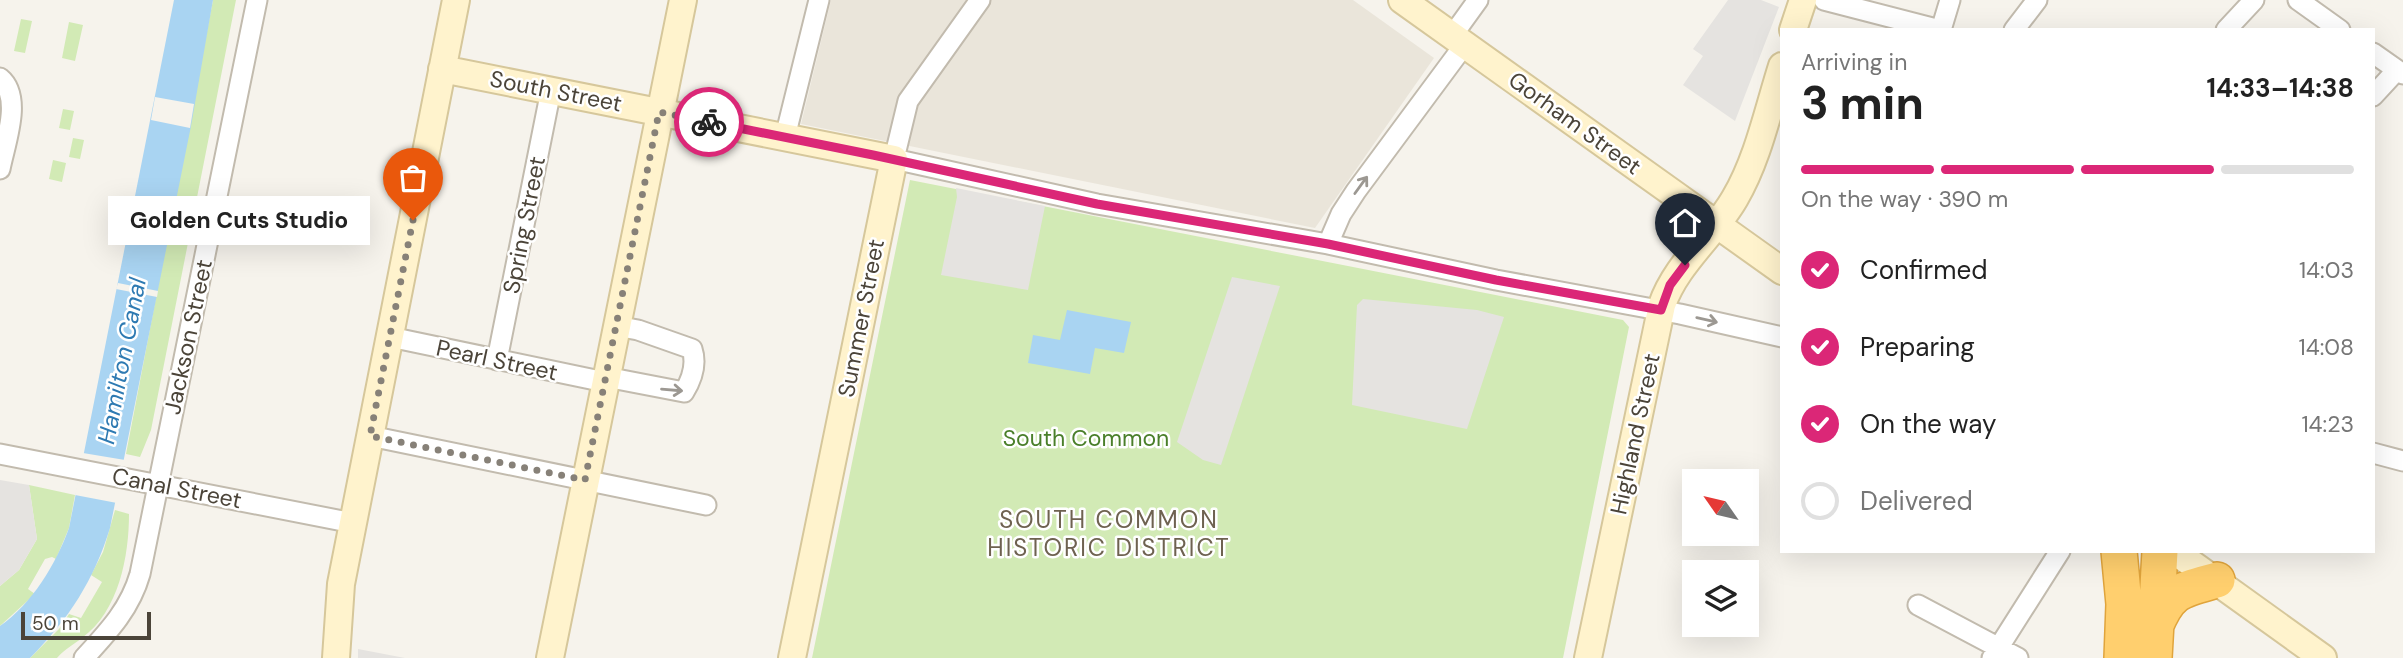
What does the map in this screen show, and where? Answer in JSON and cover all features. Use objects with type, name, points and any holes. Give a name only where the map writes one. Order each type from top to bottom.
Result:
[{"type":"highway","points":[[2119,553],[2124,604],[2122,658]]},
{"type":"highway","points":[[2155,643],[2160,553]]},
{"type":"highway","points":[[2155,643],[2162,611],[2175,595],[2217,580]]},
{"type":"main road","points":[[336,658],[341,584],[456,0]]},
{"type":"main road","points":[[550,658],[683,0]]},
{"type":"main road","name":"Gorham Street","points":[[1402,0],[1780,270]]},
{"type":"main road","points":[[1794,28],[1803,0]]},
{"type":"main road","name":"South Street","points":[[442,69],[894,159]]},
{"type":"main road","name":"Highland Street","points":[[1588,658],[1661,310],[1670,285],[1717,226],[1742,183],[1780,72]]},
{"type":"main road","name":"Summer Street","points":[[792,658],[894,159]]},
{"type":"main road","points":[[2177,553],[2323,658]]},
{"type":"street","name":"Jackson Street","points":[[83,658],[120,617],[134,593],[257,0]]},
{"type":"street","points":[[785,137],[819,0]]},
{"type":"street","name":"Summer Street","points":[[894,159],[908,101],[981,0]]},
{"type":"street","points":[[1328,244],[1341,214],[1458,40],[1478,0]]},
{"type":"street","points":[[1824,0],[1927,28]]},
{"type":"street","points":[[1932,28],[1950,0]]},
{"type":"street","points":[[2016,28],[2037,0]]},
{"type":"street","points":[[2228,28],[2254,0]]},
{"type":"street","points":[[2298,0],[2337,28]]},
{"type":"street","points":[[2375,54],[2400,72],[2375,94]]},
{"type":"street","points":[[0,78],[8,86],[12,102],[0,169]]},
{"type":"street","name":"Spring Street","points":[[497,360],[551,90]]},
{"type":"street","name":"South Street","points":[[894,159],[1097,204],[1328,244],[1496,280],[1661,310],[1780,337]]},
{"type":"street","name":"Pearl Street","points":[[390,337],[497,360],[684,392],[695,359],[692,349],[638,330],[616,326]]},
{"type":"street","points":[[370,436],[705,505]]},
{"type":"street","name":"Canal Street","points":[[0,454],[353,523]]},
{"type":"street","points":[[2375,454],[2403,461]]},
{"type":"street","points":[[1995,653],[2059,553]]},
{"type":"street","points":[[1918,605],[1995,653],[2018,658]]},
{"type":"shaded area","points":[[831,0],[1353,0],[1434,58],[1315,228],[801,124]]},
{"type":"shaded area","points":[[1728,0],[1761,0],[1779,7],[1735,121],[1683,85],[1703,56],[1693,49]]},
{"type":"shaded area","points":[[956,188],[1045,206],[1028,290],[941,275],[957,197]]},
{"type":"shaded area","points":[[1232,277],[1280,286],[1221,465],[1203,460],[1177,442]]},
{"type":"shaded area","points":[[1363,299],[1477,310],[1504,317],[1467,429],[1352,405],[1357,305]]},
{"type":"shaded area","points":[[0,480],[29,485],[37,539],[19,570],[0,586]]},
{"type":"shaded area","points":[[358,649],[405,658],[358,658]]},
{"type":"green space","points":[[213,0],[236,0],[151,430],[140,457],[126,454]]},
{"type":"green space","points":[[21,19],[32,21],[25,53],[14,51]]},
{"type":"green space","points":[[69,22],[83,25],[75,61],[62,58]]},
{"type":"green space","points":[[63,109],[74,111],[70,130],[59,128]]},
{"type":"green space","points":[[73,138],[84,140],[80,159],[69,157]]},
{"type":"green space","points":[[53,160],[66,163],[62,182],[49,179]]},
{"type":"green space","name":"South Common","points":[[910,180],[1623,320],[1629,327],[1563,658],[812,658]]},
{"type":"green space","points":[[29,485],[75,495],[69,528],[56,559],[45,559],[28,589],[35,594],[0,626],[0,586],[19,570],[37,539]]},
{"type":"green space","points":[[115,510],[129,514],[127,547],[119,582],[105,613],[95,627],[57,658],[30,658],[59,629],[69,614],[81,618],[102,582],[91,575],[103,552]]},
{"type":"water","name":"Hamilton Canal","points":[[174,0],[213,0],[191,126],[110,528],[88,582],[57,629],[30,658],[0,658],[0,626],[12,617],[42,582],[69,528]]},
{"type":"water","points":[[1067,310],[1131,322],[1124,353],[1095,348],[1090,374],[1028,363],[1033,335],[1060,340]]},
{"type":"pier","points":[[155,97],[194,104],[190,128],[151,120]]},
{"type":"pier","points":[[118,283],[158,291],[157,297],[116,289]]},
{"type":"pier","points":[[83,453],[125,460],[117,503],[75,495]]},
{"type":"way so far","points":[[413,220],[370,436],[585,480],[659,112],[709,122]]},
{"type":"place","name":"Golden Cuts Studio","points":[[413,220]]},
{"type":"district","name":"SOUTH COMMON HISTORIC DISTRICT","points":[[1109,534]]},
{"type":"route","points":[[709,122],[1097,204],[1328,244],[1496,280],[1661,310],[1670,285],[1685,265]]}]
